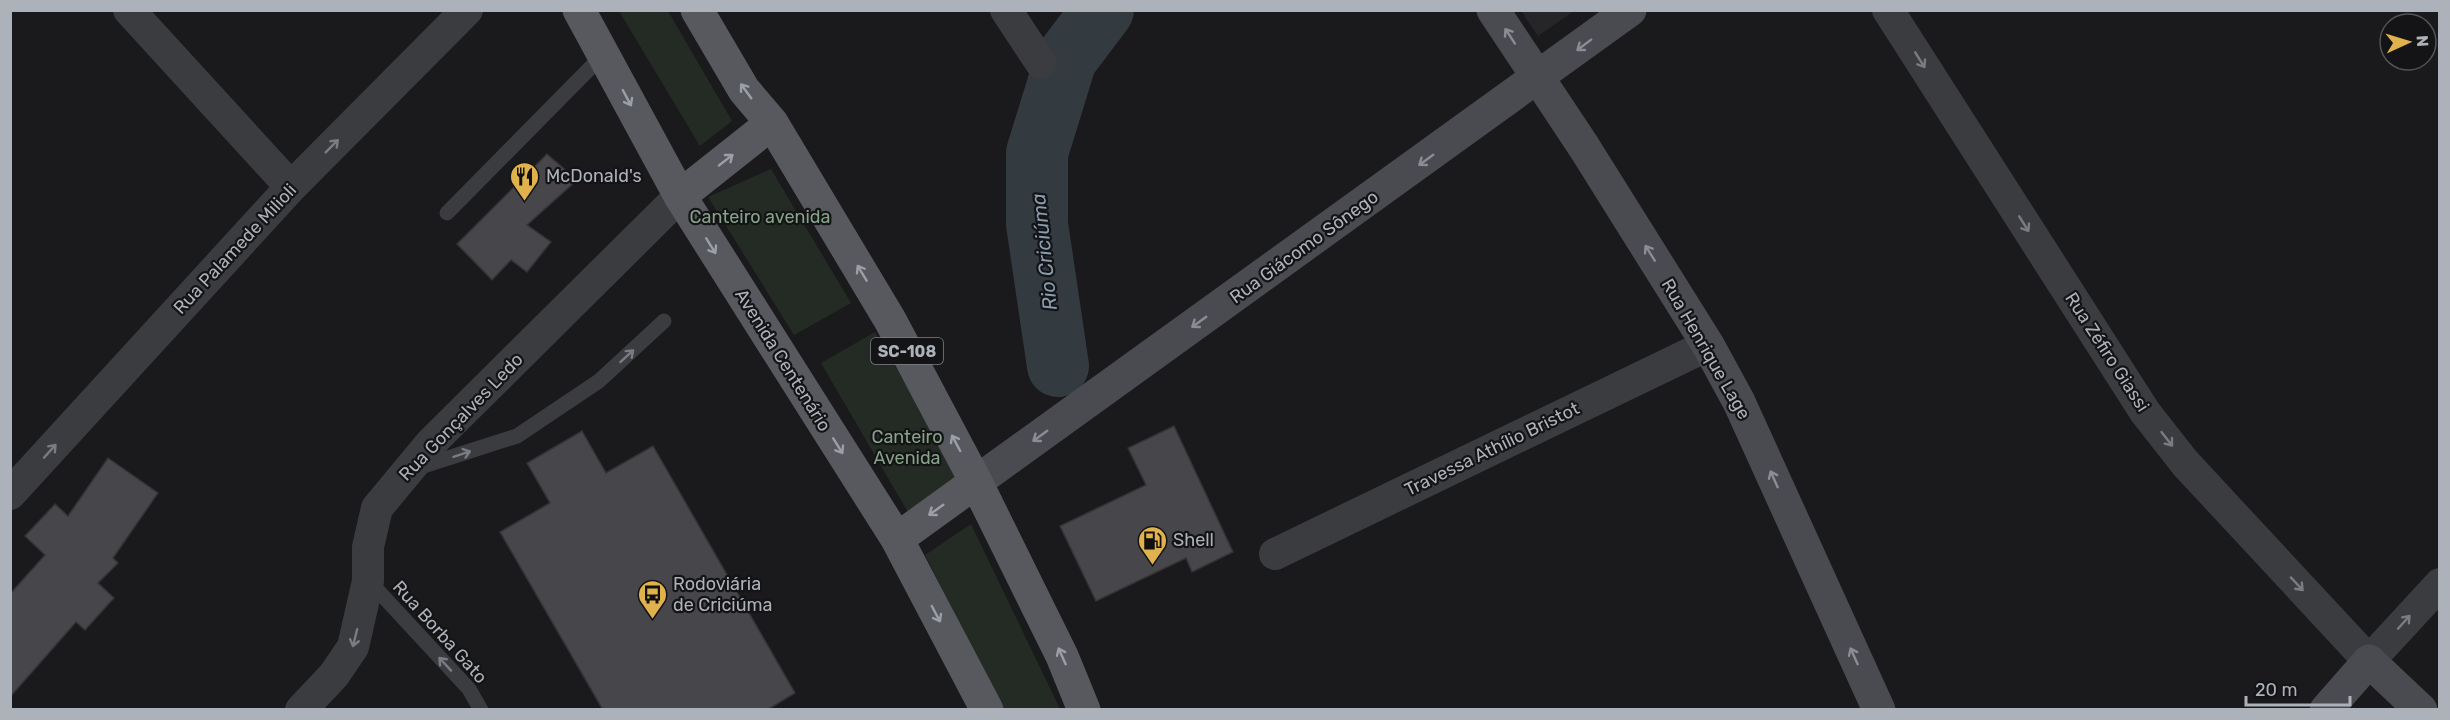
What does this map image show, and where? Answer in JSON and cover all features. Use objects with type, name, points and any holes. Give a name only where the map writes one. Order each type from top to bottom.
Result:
[{"type":"main road","name":"Avenida Centenário","points":[[579,10],[680,196],[897,538],[987,710]]},
{"type":"main road","name":"SC-108","points":[[697,10],[744,90],[772,123],[890,320],[976,482],[1062,656],[1084,710]]},
{"type":"main road","name":"Rua Henrique Lage","points":[[1492,10],[1708,345],[1739,402],[1879,710]]},
{"type":"main road","name":"Rua Giácomo Sônego","points":[[976,482],[1538,79],[1630,10]]},
{"type":"main road","points":[[680,196],[772,123]]},
{"type":"main road","points":[[897,538],[976,482]]},
{"type":"main road","points":[[2326,710],[2369,662],[2421,710]]},
{"type":"street","points":[[129,10],[291,187]]},
{"type":"street","name":"Rua Palamede Milioli","points":[[10,494],[291,187],[467,10]]},
{"type":"street","points":[[1006,10],[1041,63]]},
{"type":"street","name":"Rua Zéfiro Giassi","points":[[1888,10],[2145,412],[2185,463],[2369,662]]},
{"type":"street","name":"Rua Gonçalves Ledo","points":[[302,710],[334,675],[353,647],[368,581],[368,547],[377,508],[431,443],[680,196]]},
{"type":"street","name":"Travessa Athílio Bristot","points":[[1275,554],[1708,345]]},
{"type":"street","points":[[2369,662],[2439,584]]},
{"type":"lane","points":[[447,213],[604,54]]},
{"type":"lane","points":[[406,472],[517,436],[599,381],[664,321]]},
{"type":"lane","name":"Rua Borba Gato","points":[[368,581],[469,689],[482,710]]},
{"type":"shaded area","points":[[1521,11],[1574,11],[1538,36]]},
{"type":"green space","points":[[619,11],[668,11],[732,121],[700,146]]},
{"type":"green space","name":"Canteiro avenida","points":[[771,169],[851,303],[794,335],[708,197]]},
{"type":"green space","name":"Canteiro Avenida","points":[[875,332],[959,475],[909,514],[821,363]]},
{"type":"green space","points":[[971,524],[1060,709],[1003,709],[925,555]]},
{"type":"building","name":"McDonald's","points":[[547,154],[577,180],[527,225],[551,242],[527,272],[511,260],[492,280],[457,244]]},
{"type":"building","points":[[1174,426],[1233,552],[1192,572],[1186,558],[1096,601],[1060,526],[1146,485],[1128,448]]},
{"type":"building","name":"Rodoviária de Criciúma","points":[[582,431],[606,473],[653,446],[795,693],[767,710],[603,710],[500,532],[550,503],[527,463]]},
{"type":"building","points":[[108,458],[158,493],[113,558],[118,563],[98,583],[114,598],[85,630],[76,622],[10,697],[10,594],[45,555],[25,536],[55,504],[68,516]]},
{"type":"waterway","name":"Rio Criciúma","points":[[1058,366],[1037,224],[1037,153],[1066,59],[1103,10]]},
{"type":"place","name":"McDonald's","points":[[525,202]]},
{"type":"place","name":"Shell","points":[[1152,566]]},
{"type":"place","name":"Rodoviária de Criciúma","points":[[652,620]]}]
